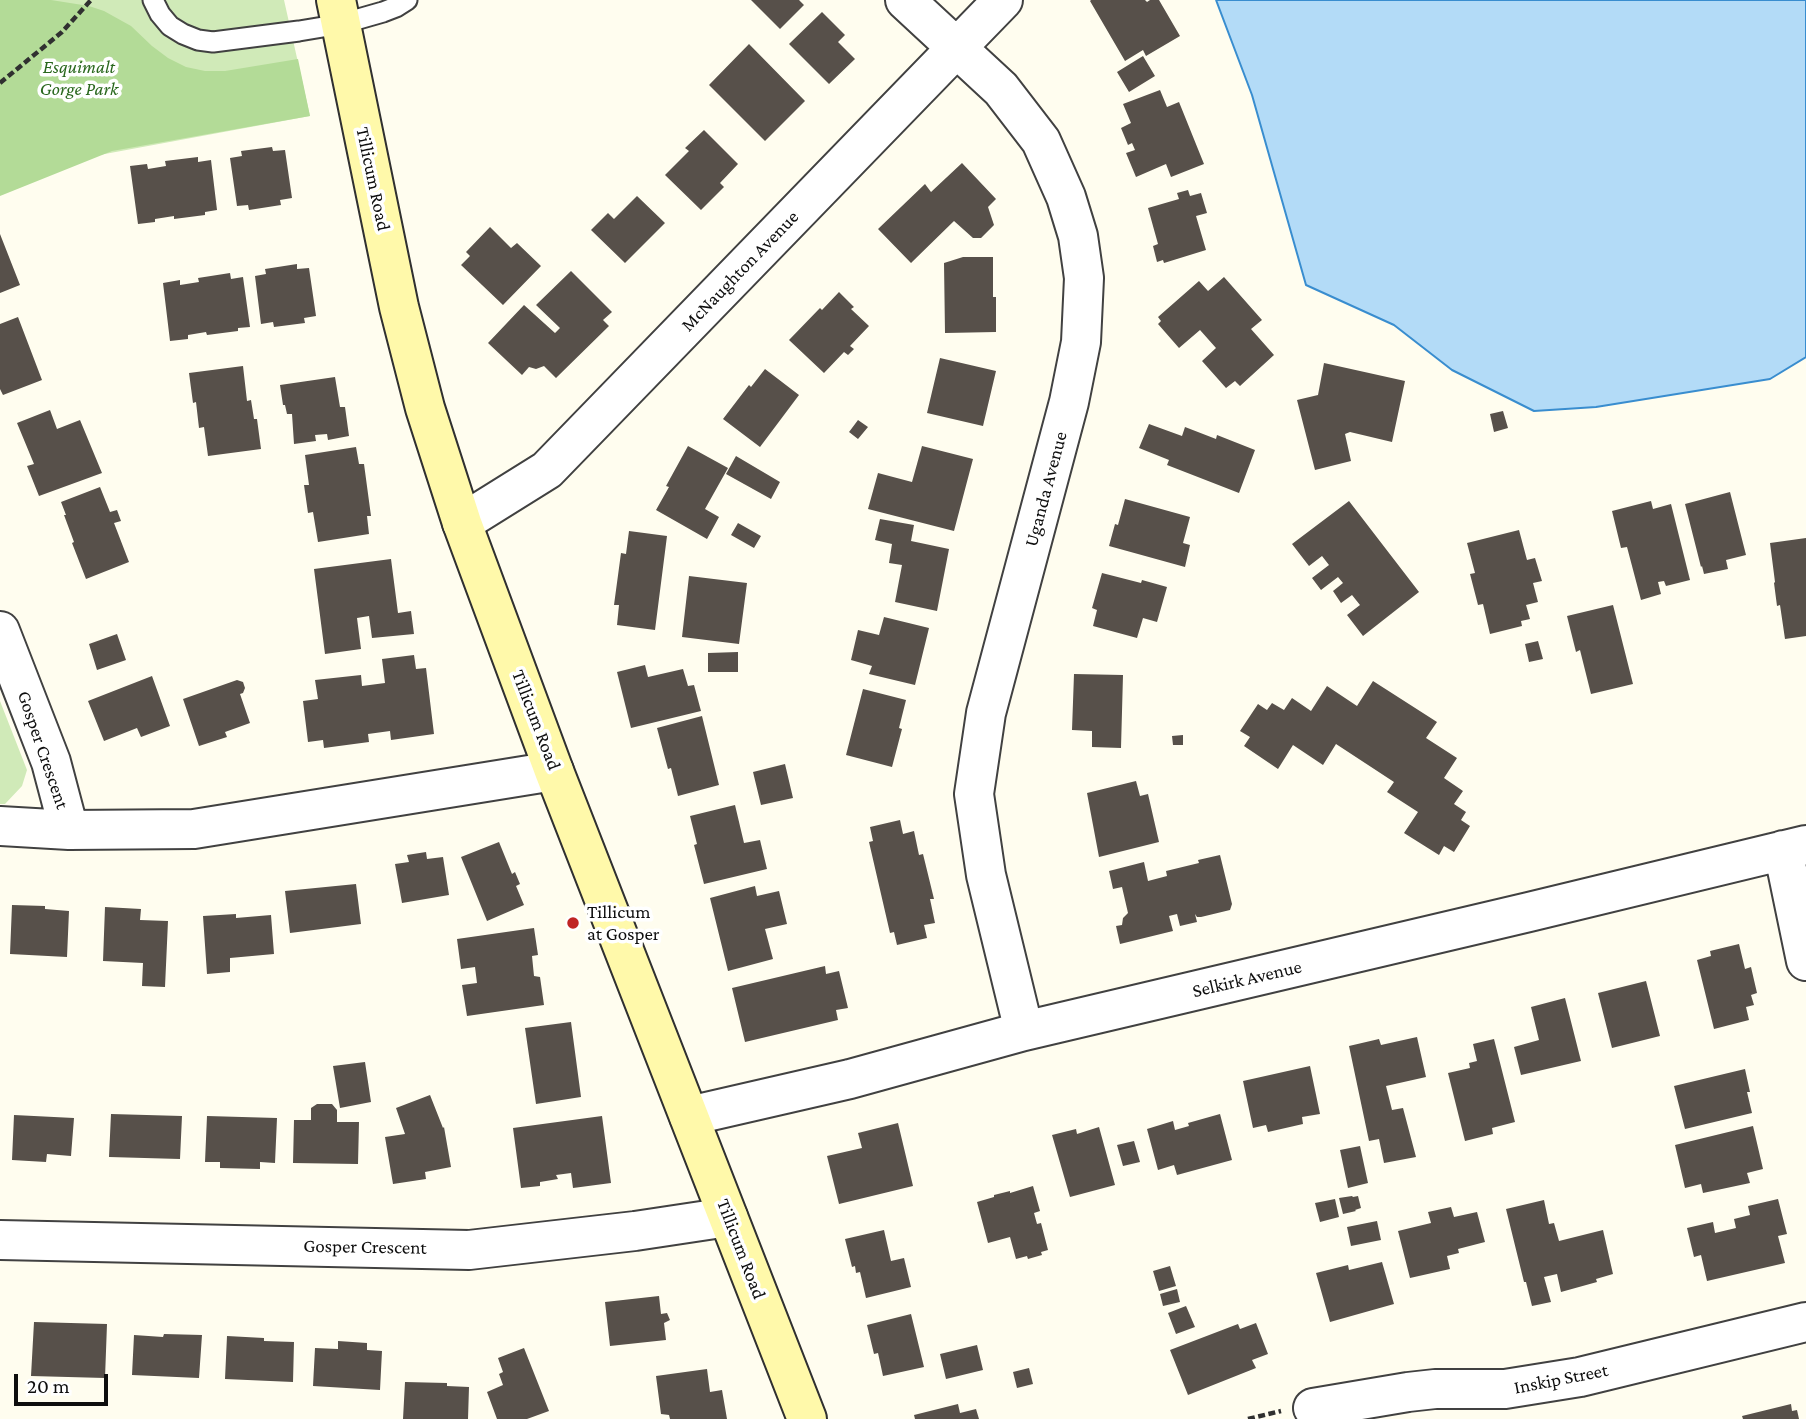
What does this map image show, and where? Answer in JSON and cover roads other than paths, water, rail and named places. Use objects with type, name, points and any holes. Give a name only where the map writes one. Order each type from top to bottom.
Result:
[{"type":"main road","name":"Tillicum Road","points":[[338,12],[400,307],[425,408],[462,523],[554,771],[807,1419]]},
{"type":"street","name":"Uganda Avenue","points":[[905,0],[1001,89],[1041,141],[1066,197],[1078,236],[1084,278],[1081,342],[1069,402],[986,713],[974,794],[986,875],[1024,1031]]},
{"type":"street","name":"McNaughton Avenue","points":[[462,523],[547,470],[1003,0]]},
{"type":"street","name":"Gosper Crescent","points":[[0,631],[51,762],[69,830]]},
{"type":"street","name":"Gosper Crescent","points":[[0,826],[69,830],[194,829],[554,771]]},
{"type":"street","name":"Selkirk Avenue","points":[[689,1116],[850,1079],[1024,1031],[1516,916],[1795,847]]},
{"type":"street","points":[[1795,847],[1806,961]]},
{"type":"street","name":"Gosper Crescent","points":[[0,1240],[469,1250],[635,1231],[728,1217]]},
{"type":"street","name":"Inskip Street","points":[[1313,1408],[1408,1392],[1435,1389],[1505,1390],[1580,1377],[1806,1322]]},
{"type":"lane","points":[[153,0],[170,26],[198,40],[213,42],[299,31],[338,12],[383,12],[407,0]]},
{"type":"water","points":[[1216,0],[1806,0],[1806,357],[1770,379],[1596,407],[1534,411],[1452,370],[1394,325],[1306,285],[1252,95]]},
{"type":"place","name":"Tillicum at Gosper","points":[[573,923]]},
{"type":"park label","name":"Esquimalt Gorge Park","points":[[79,78]]}]
